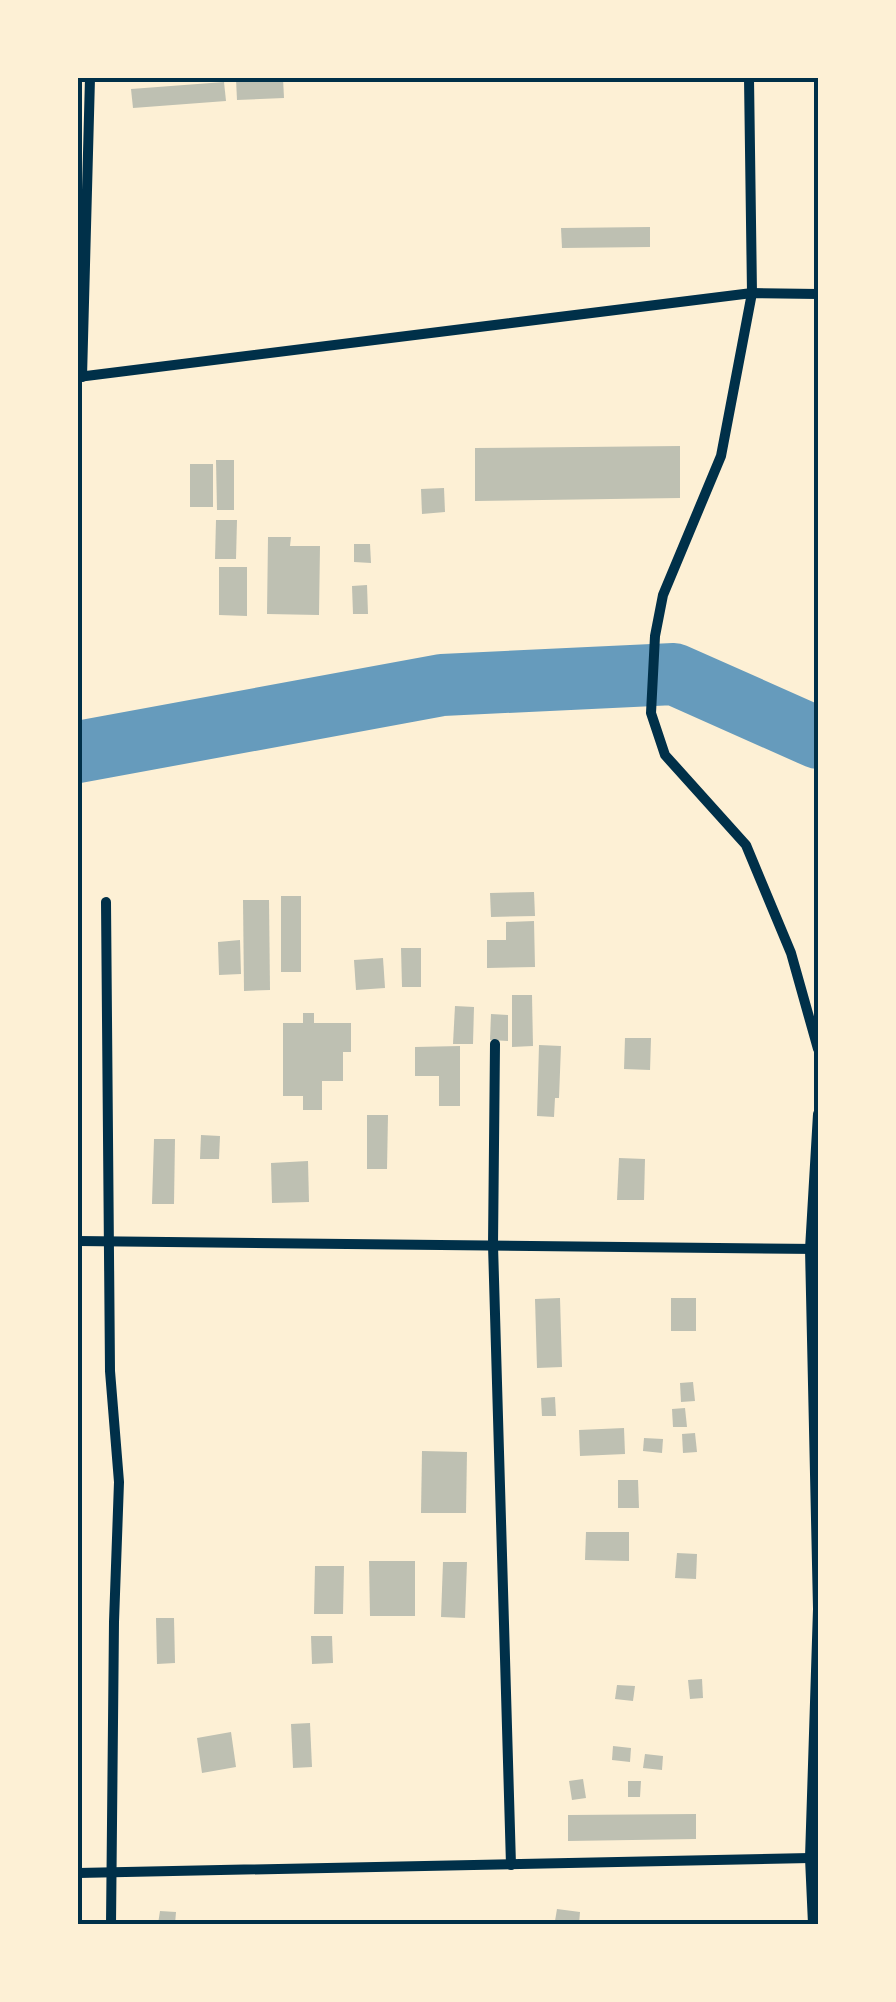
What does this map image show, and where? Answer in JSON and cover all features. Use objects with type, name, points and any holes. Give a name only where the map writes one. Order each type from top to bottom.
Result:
[{"type":"street","points":[[90,78],[80,377],[752,293],[818,294]]},
{"type":"street","points":[[749,78],[752,293],[721,456],[663,595],[655,636],[651,713],[665,755],[746,845],[791,953],[818,1049]]},
{"type":"street","points":[[106,902],[110,1371],[119,1482],[110,1924]]},
{"type":"street","points":[[495,1044],[493,1245],[511,1865]]},
{"type":"street","points":[[814,1924],[810,1858],[818,1608],[814,1249],[818,1114]]},
{"type":"street","points":[[78,1241],[814,1249]]},
{"type":"street","points":[[78,1873],[810,1858]]},
{"type":"building","points":[[283,78],[284,98],[237,100],[236,79]]},
{"type":"building","points":[[224,82],[226,101],[133,108],[131,89]]},
{"type":"building","points":[[650,227],[650,247],[562,248],[561,228]]},
{"type":"building","points":[[680,446],[680,498],[475,501],[475,448]]},
{"type":"building","points":[[216,460],[234,460],[234,510],[217,510]]},
{"type":"building","points":[[190,464],[213,464],[213,507],[190,507]]},
{"type":"building","points":[[444,488],[445,512],[422,514],[421,489]]},
{"type":"building","points":[[216,520],[237,520],[236,559],[215,559]]},
{"type":"building","points":[[268,537],[291,537],[290,546],[320,546],[319,615],[267,614]]},
{"type":"building","points":[[354,544],[370,544],[371,563],[354,562]]},
{"type":"building","points":[[219,567],[247,567],[247,616],[219,615]]},
{"type":"building","points":[[367,585],[368,614],[353,614],[352,586]]},
{"type":"building","points":[[534,892],[535,916],[491,917],[490,893]]},
{"type":"building","points":[[281,896],[301,896],[301,972],[281,972]]},
{"type":"building","points":[[243,900],[269,900],[270,990],[244,991]]},
{"type":"building","points":[[534,921],[535,967],[487,968],[487,940],[506,940],[506,922]]},
{"type":"building","points":[[240,940],[241,974],[219,975],[218,942]]},
{"type":"building","points":[[401,948],[421,948],[421,987],[402,987]]},
{"type":"building","points":[[383,958],[385,988],[356,990],[354,960]]},
{"type":"building","points":[[512,995],[532,995],[533,1046],[512,1047]]},
{"type":"building","points":[[455,1006],[474,1007],[473,1044],[453,1044]]},
{"type":"building","points":[[303,1013],[314,1013],[314,1023],[351,1023],[351,1052],[343,1052],[343,1081],[322,1081],[322,1110],[303,1110],[303,1096],[283,1096],[283,1023],[303,1023]]},
{"type":"building","points":[[491,1014],[508,1015],[508,1041],[490,1040]]},
{"type":"building","points":[[625,1038],[651,1038],[650,1070],[624,1069]]},
{"type":"building","points":[[539,1045],[561,1046],[559,1098],[555,1098],[554,1117],[537,1116]]},
{"type":"building","points":[[460,1046],[460,1106],[439,1106],[439,1076],[415,1076],[415,1047]]},
{"type":"building","points":[[367,1115],[388,1115],[387,1169],[367,1169]]},
{"type":"building","points":[[201,1135],[220,1136],[219,1159],[200,1159]]},
{"type":"building","points":[[154,1139],[175,1139],[174,1204],[152,1204]]},
{"type":"building","points":[[619,1158],[645,1159],[644,1200],[617,1200]]},
{"type":"building","points":[[308,1161],[309,1202],[272,1203],[271,1163]]},
{"type":"building","points":[[560,1298],[562,1367],[537,1368],[535,1299]]},
{"type":"building","points":[[671,1298],[696,1298],[696,1331],[671,1331]]},
{"type":"building","points":[[693,1382],[695,1401],[681,1402],[680,1383]]},
{"type":"building","points":[[555,1397],[556,1416],[542,1416],[541,1398]]},
{"type":"building","points":[[685,1408],[687,1427],[673,1427],[672,1409]]},
{"type":"building","points":[[624,1428],[625,1454],[580,1456],[579,1430]]},
{"type":"building","points":[[695,1433],[697,1452],[683,1453],[682,1434]]},
{"type":"building","points":[[644,1438],[663,1439],[662,1453],[643,1451]]},
{"type":"building","points":[[422,1451],[467,1452],[466,1513],[421,1513]]},
{"type":"building","points":[[618,1480],[638,1480],[639,1508],[618,1508]]},
{"type":"building","points":[[586,1532],[629,1532],[629,1561],[585,1560]]},
{"type":"building","points":[[677,1553],[697,1554],[696,1579],[675,1578]]},
{"type":"building","points":[[369,1561],[415,1561],[415,1616],[370,1616]]},
{"type":"building","points":[[443,1562],[467,1562],[465,1618],[441,1617]]},
{"type":"building","points":[[315,1566],[344,1566],[343,1614],[314,1614]]},
{"type":"building","points":[[156,1618],[174,1618],[175,1663],[157,1664]]},
{"type":"building","points":[[311,1636],[332,1636],[333,1663],[312,1664]]},
{"type":"building","points":[[702,1679],[703,1698],[690,1699],[688,1680]]},
{"type":"building","points":[[617,1685],[635,1686],[633,1701],[615,1699]]},
{"type":"building","points":[[310,1723],[312,1767],[293,1768],[291,1724]]},
{"type":"building","points":[[231,1732],[236,1767],[202,1773],[197,1738]]},
{"type":"building","points":[[613,1746],[631,1748],[630,1762],[612,1760]]},
{"type":"building","points":[[645,1754],[663,1756],[662,1770],[643,1768]]},
{"type":"building","points":[[583,1779],[586,1798],[572,1800],[569,1781]]},
{"type":"building","points":[[628,1781],[641,1781],[640,1797],[628,1797]]},
{"type":"building","points":[[696,1814],[696,1839],[568,1841],[568,1815]]},
{"type":"building","points":[[557,1909],[580,1912],[579,1924],[555,1921]]},
{"type":"building","points":[[160,1911],[176,1912],[175,1924],[158,1924]]},
{"type":"waterway","points":[[78,752],[442,685],[674,674],[818,738]]}]
